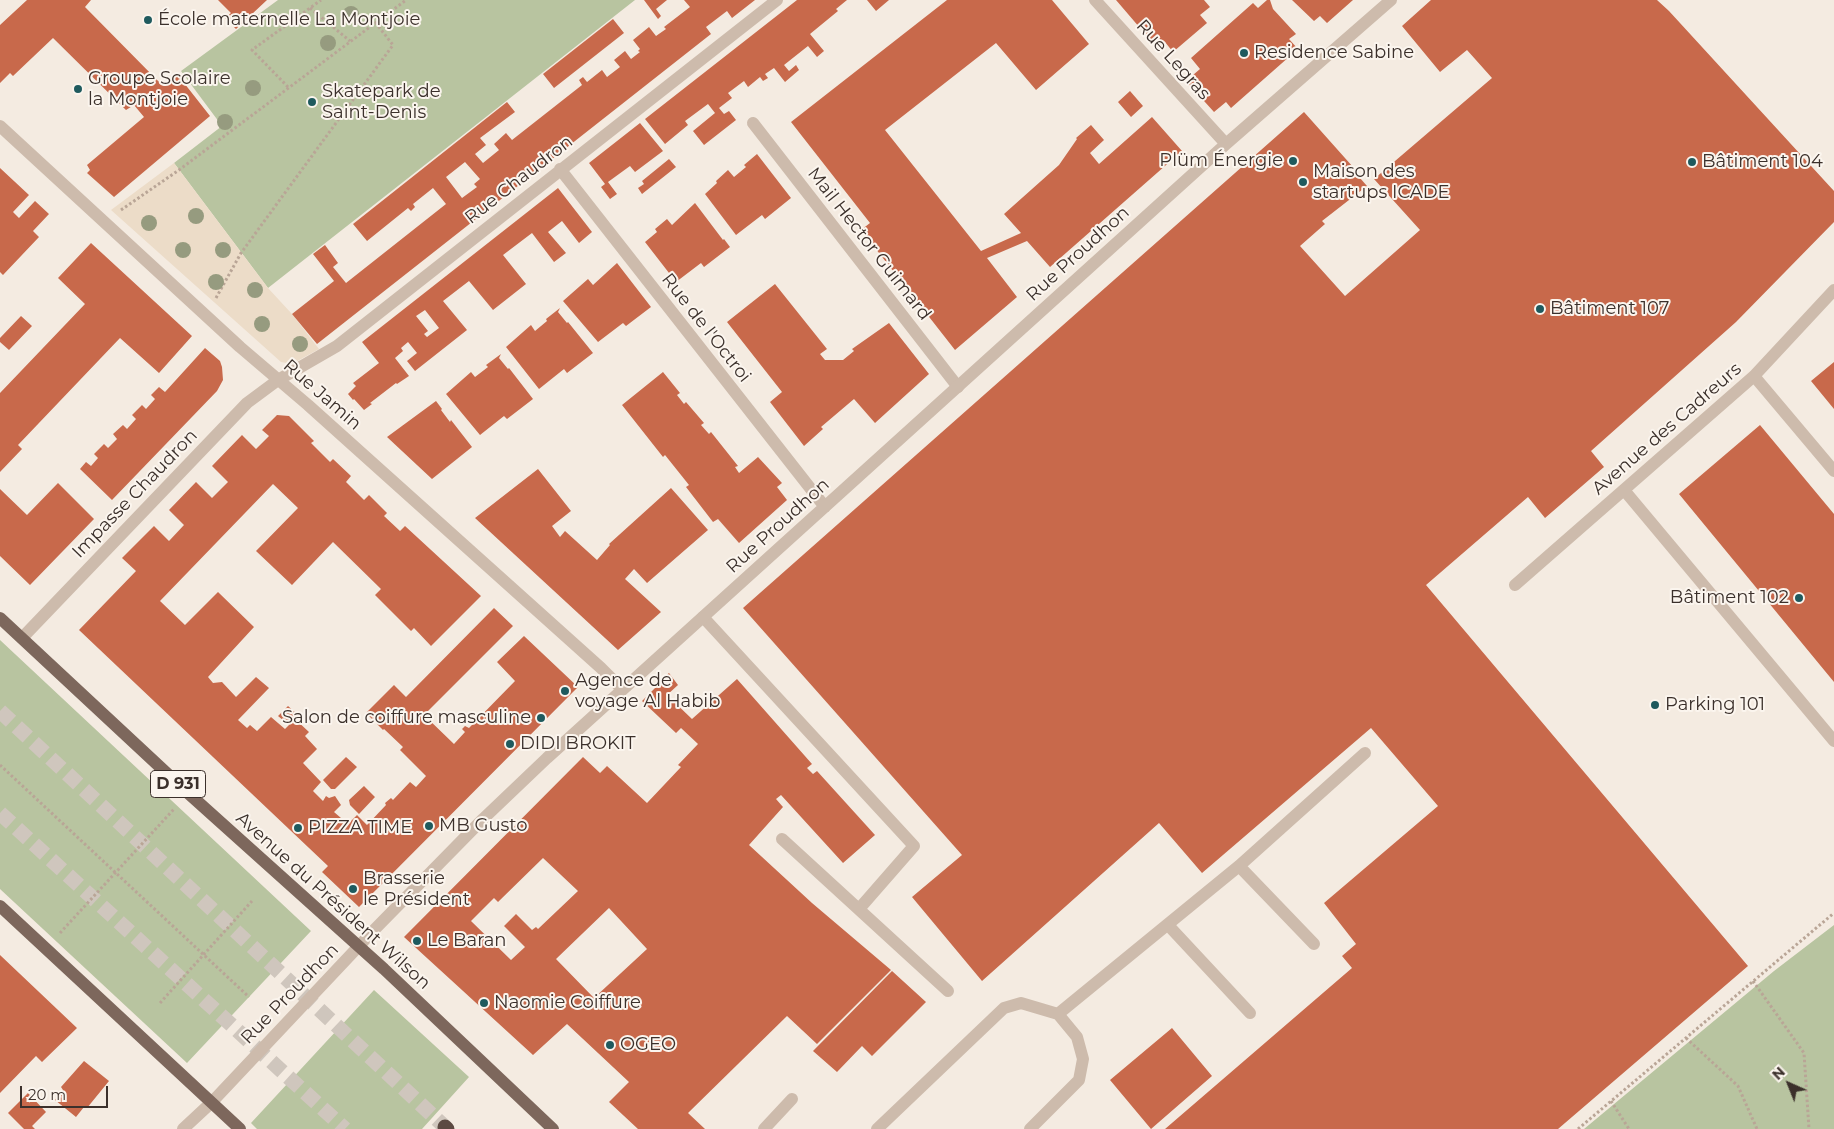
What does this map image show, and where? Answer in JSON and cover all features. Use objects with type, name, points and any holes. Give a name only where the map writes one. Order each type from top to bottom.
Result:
[{"type":"main road","name":"Avenue du Président Wilson","points":[[0,618],[188,793],[359,946],[553,1129]]},
{"type":"main road","points":[[0,906],[240,1129]]},
{"type":"street","name":"Rue Chaudron","points":[[278,380],[337,346],[777,0]]},
{"type":"street","name":"Rue Legras","points":[[1094,0],[1226,144]]},
{"type":"street","name":"Rue Proudhon","points":[[183,1129],[212,1102],[359,946],[483,819],[547,758],[1226,144],[1391,0]]},
{"type":"street","name":"Mail Hector Guimard","points":[[752,124],[958,387]]},
{"type":"street","name":"Rue Jamin","points":[[0,126],[206,315],[579,648],[622,689]]},
{"type":"street","name":"Rue de l'Octroi","points":[[560,169],[825,507]]},
{"type":"street","name":"Avenue des Cadreurs","points":[[1515,585],[1754,376],[1834,290]]},
{"type":"street","points":[[1754,376],[1834,471]]},
{"type":"street","name":"Impasse Chaudron","points":[[22,638],[246,403],[278,380]]},
{"type":"street","points":[[1624,490],[1834,741]]},
{"type":"street","points":[[703,617],[914,846],[859,909]]},
{"type":"street","points":[[1058,1014],[1239,866],[1365,753]]},
{"type":"street","points":[[782,839],[948,991]]},
{"type":"street","points":[[1239,866],[1314,944]]},
{"type":"street","points":[[1168,925],[1250,1013]]},
{"type":"street","points":[[877,1129],[1004,1008],[1021,1003],[1058,1014],[1077,1037],[1083,1059],[1079,1080],[1030,1129]]},
{"type":"street","points":[[764,1129],[792,1099]]},
{"type":"path","points":[[288,87],[252,50],[321,0]]},
{"type":"path","points":[[104,222],[179,170],[406,0]]},
{"type":"path","points":[[310,8],[350,41]]},
{"type":"path","points":[[206,315],[241,253],[393,45],[375,22]]},
{"type":"path","points":[[0,765],[249,998]]},
{"type":"path","points":[[45,948],[188,793]]},
{"type":"path","points":[[160,1003],[252,901]]},
{"type":"path","points":[[1578,1129],[1834,913]]},
{"type":"path","points":[[1753,981],[1804,1053],[1809,1129]]},
{"type":"path","points":[[1686,1038],[1738,1086],[1757,1129]]},
{"type":"path","points":[[1611,1102],[1629,1129]]},
{"type":"green space","points":[[278,0],[635,0],[268,288],[174,163],[222,126],[181,71]]},
{"type":"green space","points":[[0,640],[311,931],[187,1063],[0,889]]},
{"type":"green space","points":[[1834,925],[1834,1129],[1584,1129],[1774,971]]},
{"type":"green space","points":[[374,990],[469,1077],[422,1129],[257,1129],[251,1123]]},
{"type":"shaded area","points":[[174,163],[268,288],[292,314],[319,349],[292,364],[281,362],[111,210]]},
{"type":"building","points":[[27,0],[91,0],[85,7],[162,85],[177,74],[210,116],[114,197],[87,173],[90,170],[87,165],[144,117],[134,105],[126,110],[53,38],[13,76],[10,73],[0,83],[0,25]]},
{"type":"building","points":[[218,0],[267,0],[236,29],[225,18],[231,13]]},
{"type":"building","points":[[644,0],[667,0],[656,9],[661,16],[658,19]]},
{"type":"building","points":[[684,0],[755,0],[732,18],[727,11],[706,27],[711,34],[317,344],[292,314],[334,281],[313,254],[325,245],[338,263],[333,267],[346,283],[446,204],[433,188],[413,204],[415,207],[411,211],[408,208],[367,241],[353,224],[507,102],[515,112],[480,138],[486,145],[475,154],[483,163],[499,150],[494,144],[506,133],[512,140],[582,85],[579,80],[583,77],[587,82],[602,70],[607,77],[620,67],[614,60],[625,51],[631,59],[640,52],[638,51],[640,49],[633,40],[649,27],[656,36],[666,29],[664,27],[690,7]],"holes":[[[465,162],[480,179],[474,184],[477,187],[462,198],[446,177]]]},
{"type":"building","points":[[797,0],[847,0],[836,9],[838,11],[810,34],[824,51],[817,57],[808,46],[784,65],[789,71],[796,65],[799,70],[785,82],[774,68],[765,74],[768,78],[763,81],[760,77],[748,87],[744,81],[728,93],[732,98],[719,108],[724,114],[729,111],[736,120],[704,145],[693,131],[715,113],[708,104],[685,121],[688,125],[665,144],[645,119]]},
{"type":"building","points":[[867,0],[889,0],[876,11]]},
{"type":"building","points":[[947,0],[1052,0],[1089,44],[1036,90],[996,43],[885,130],[981,251],[1021,233],[1004,214],[1059,165],[1076,138],[1091,125],[1104,140],[1090,153],[1099,164],[1152,117],[1182,151],[1050,267],[1027,241],[987,258],[1017,297],[955,350],[861,230],[870,223],[791,122]]},
{"type":"building","points":[[1116,0],[1204,0],[1210,7],[1200,15],[1207,23],[1173,52],[1165,42],[1158,49]]},
{"type":"building","name":"Residence Sabine","points":[[1267,0],[1270,0],[1273,9],[1296,34],[1289,39],[1298,49],[1231,108],[1226,102],[1214,112],[1186,81],[1200,69],[1191,58],[1253,3],[1258,8]]},
{"type":"building","points":[[1292,0],[1353,0],[1327,23],[1320,16],[1314,21]]},
{"type":"building","points":[[1431,0],[1657,0],[1834,191],[1834,222],[1736,322],[1591,451],[1604,467],[1545,518],[1528,497],[1426,585],[1748,966],[1558,1129],[1165,1129],[1352,968],[1342,956],[1356,944],[1324,903],[1438,806],[1371,728],[1202,873],[1159,823],[982,981],[912,897],[962,855],[743,608],[1304,112],[1361,176],[1360,178],[1367,186],[1322,221],[1325,224],[1300,246],[1345,296],[1420,230],[1374,179],[1492,78],[1467,50],[1440,72],[1402,26]]},
{"type":"building","points":[[613,19],[624,33],[554,88],[543,74]]},
{"type":"building","points":[[1130,91],[1143,106],[1131,117],[1118,102]]},
{"type":"building","points":[[640,123],[663,151],[635,172],[630,166],[608,182],[617,194],[610,199],[601,187],[605,184],[589,163]]},
{"type":"building","points":[[757,154],[791,198],[765,219],[762,215],[736,235],[705,194],[728,170],[734,177]]},
{"type":"building","points":[[669,159],[676,167],[642,194],[638,188],[644,184],[642,181]]},
{"type":"building","points":[[0,168],[29,195],[13,212],[19,218],[35,201],[49,214],[33,231],[39,237],[3,275],[0,272]]},
{"type":"building","points":[[558,188],[592,232],[579,243],[562,221],[548,232],[566,253],[554,262],[532,233],[503,255],[526,284],[493,310],[469,281],[443,301],[467,330],[415,371],[407,361],[417,353],[408,342],[401,348],[403,351],[395,358],[409,376],[396,383],[364,410],[348,394],[356,386],[353,383],[379,363],[362,342]],"holes":[[[425,310],[439,328],[427,337],[424,334],[428,331],[416,316]]]},
{"type":"building","points":[[695,203],[730,247],[704,267],[701,263],[676,282],[645,242],[657,232],[655,229],[667,219],[672,225]]},
{"type":"building","points":[[91,243],[192,336],[159,373],[120,338],[18,445],[22,449],[0,472],[0,393],[85,304],[58,278]]},
{"type":"building","points":[[617,263],[651,307],[626,326],[623,323],[598,342],[563,301],[588,279],[593,285]]},
{"type":"building","points":[[775,284],[827,349],[820,354],[825,360],[843,360],[854,351],[852,349],[889,323],[929,374],[875,423],[854,399],[821,427],[823,429],[804,446],[770,402],[782,392],[727,322]]},
{"type":"building","points":[[560,308],[558,312],[593,353],[567,373],[564,369],[539,389],[506,347],[531,325],[535,331]]},
{"type":"building","points":[[21,316],[32,326],[9,350],[0,342],[0,338]]},
{"type":"building","points":[[205,348],[220,361],[222,367],[223,380],[217,391],[112,500],[80,469],[86,462],[91,466],[98,458],[94,454],[104,444],[108,448],[117,439],[113,434],[123,425],[127,429],[136,419],[132,415],[142,405],[146,409],[155,399],[151,395],[159,387],[165,392]]},
{"type":"building","points":[[501,354],[499,358],[533,399],[507,419],[504,416],[480,435],[446,394],[471,372],[475,377],[488,367],[486,365]]},
{"type":"building","points":[[1834,362],[1834,409],[1811,381]]},
{"type":"building","points":[[663,372],[680,393],[677,395],[684,404],[686,402],[704,423],[701,425],[709,434],[711,432],[738,466],[735,467],[739,473],[758,457],[782,483],[777,487],[787,500],[739,543],[718,519],[713,522],[686,487],[689,485],[665,455],[663,457],[622,405]]},
{"type":"building","points":[[436,401],[450,422],[451,420],[472,447],[432,479],[387,437]]},
{"type":"building","points":[[277,415],[289,416],[314,441],[311,443],[330,462],[333,459],[351,476],[346,482],[364,500],[369,495],[387,513],[384,516],[400,531],[405,526],[481,596],[431,646],[414,628],[411,631],[375,595],[381,589],[333,542],[292,585],[256,551],[298,508],[273,484],[160,601],[185,625],[218,592],[254,627],[208,677],[213,683],[222,682],[236,697],[256,677],[269,688],[238,720],[247,728],[250,725],[257,731],[271,717],[285,729],[289,725],[278,716],[288,706],[298,715],[295,719],[309,732],[305,736],[317,749],[303,763],[321,782],[313,791],[323,801],[326,796],[329,798],[335,796],[341,805],[334,812],[348,824],[357,815],[367,825],[386,805],[385,803],[391,798],[393,800],[410,782],[416,787],[426,776],[400,750],[403,747],[366,713],[394,685],[406,697],[494,608],[513,626],[424,715],[454,744],[465,732],[462,729],[465,726],[469,728],[515,681],[497,662],[524,636],[578,687],[359,907],[322,872],[328,866],[79,630],[136,571],[122,558],[154,526],[169,541],[184,525],[169,510],[196,482],[212,498],[228,482],[212,466],[242,435],[256,449],[269,436],[262,430]]},
{"type":"building","name":"Bâtiment 102","points":[[1760,425],[1834,514],[1834,682],[1679,494]]},
{"type":"building","points":[[538,469],[571,511],[552,526],[560,537],[565,531],[597,560],[609,544],[671,488],[708,530],[647,583],[634,569],[625,579],[661,612],[618,650],[475,518]]},
{"type":"building","points":[[58,483],[94,519],[30,585],[0,556],[0,489],[27,515]]},
{"type":"building","points":[[669,673],[678,685],[667,695],[692,719],[737,679],[812,764],[807,768],[813,774],[817,771],[875,835],[843,863],[781,795],[776,799],[783,807],[749,845],[812,903],[891,970],[817,1044],[787,1016],[688,1113],[705,1129],[638,1129],[609,1102],[629,1082],[567,1024],[533,1055],[404,937],[583,757],[600,773],[607,766],[647,803],[681,767],[678,765],[698,744],[681,728],[676,733],[642,701],[657,686],[656,684]],"holes":[[[543,858],[578,891],[538,929],[536,927],[532,930],[516,914],[504,926],[525,947],[511,960],[471,921],[494,898],[498,902]],[[609,908],[647,949],[594,998],[556,959]]]},
{"type":"building","points":[[346,757],[357,767],[335,789],[331,789],[323,780]]},
{"type":"building","points":[[364,786],[375,797],[359,814],[350,805],[349,800]]},
{"type":"building","points":[[0,955],[77,1028],[42,1062],[36,1056],[0,1093]]},
{"type":"building","points":[[892,971],[926,1002],[872,1056],[862,1046],[837,1072],[813,1051]]},
{"type":"building","points":[[1172,1028],[1212,1076],[1151,1129],[1110,1080]]},
{"type":"building","points":[[84,1061],[109,1081],[87,1108],[84,1107],[76,1117],[55,1100],[63,1090],[61,1087]]},
{"type":"building","points":[[28,1093],[46,1112],[32,1126],[35,1129],[24,1129],[8,1113]]},
{"type":"tunnel","points":[[0,711],[445,1127]]},
{"type":"tunnel","points":[[0,813],[345,1129]]},
{"type":"place","name":"École maternelle La Montjoie","points":[[148,20]]},
{"type":"place","name":"Residence Sabine","points":[[1244,53]]},
{"type":"place","name":"Groupe Scolaire la Montjoie","points":[[78,89]]},
{"type":"place","name":"Skatepark de Saint-Denis","points":[[312,102]]},
{"type":"place","name":"Plüm Énergie","points":[[1293,161]]},
{"type":"place","name":"Bâtiment 104","points":[[1692,162]]},
{"type":"place","name":"Maison des startups ICADE","points":[[1303,182]]},
{"type":"place","name":"Bâtiment 107","points":[[1540,309]]},
{"type":"place","name":"Bâtiment 102","points":[[1799,598]]},
{"type":"place","name":"Agence de voyage Al Habib","points":[[565,691]]},
{"type":"place","name":"Parking 101","points":[[1655,705]]},
{"type":"place","name":"Salon de coiffure masculine","points":[[541,718]]},
{"type":"place","name":"DIDI BROKIT","points":[[510,744]]},
{"type":"place","name":"MB Gusto","points":[[429,826]]},
{"type":"place","name":"PIZZA TIME","points":[[298,828]]},
{"type":"place","name":"Brasserie le Président","points":[[353,889]]},
{"type":"place","name":"Le Baran","points":[[417,941]]},
{"type":"place","name":"Naomie Coiffure","points":[[484,1003]]},
{"type":"place","name":"OGEO","points":[[610,1045]]}]
